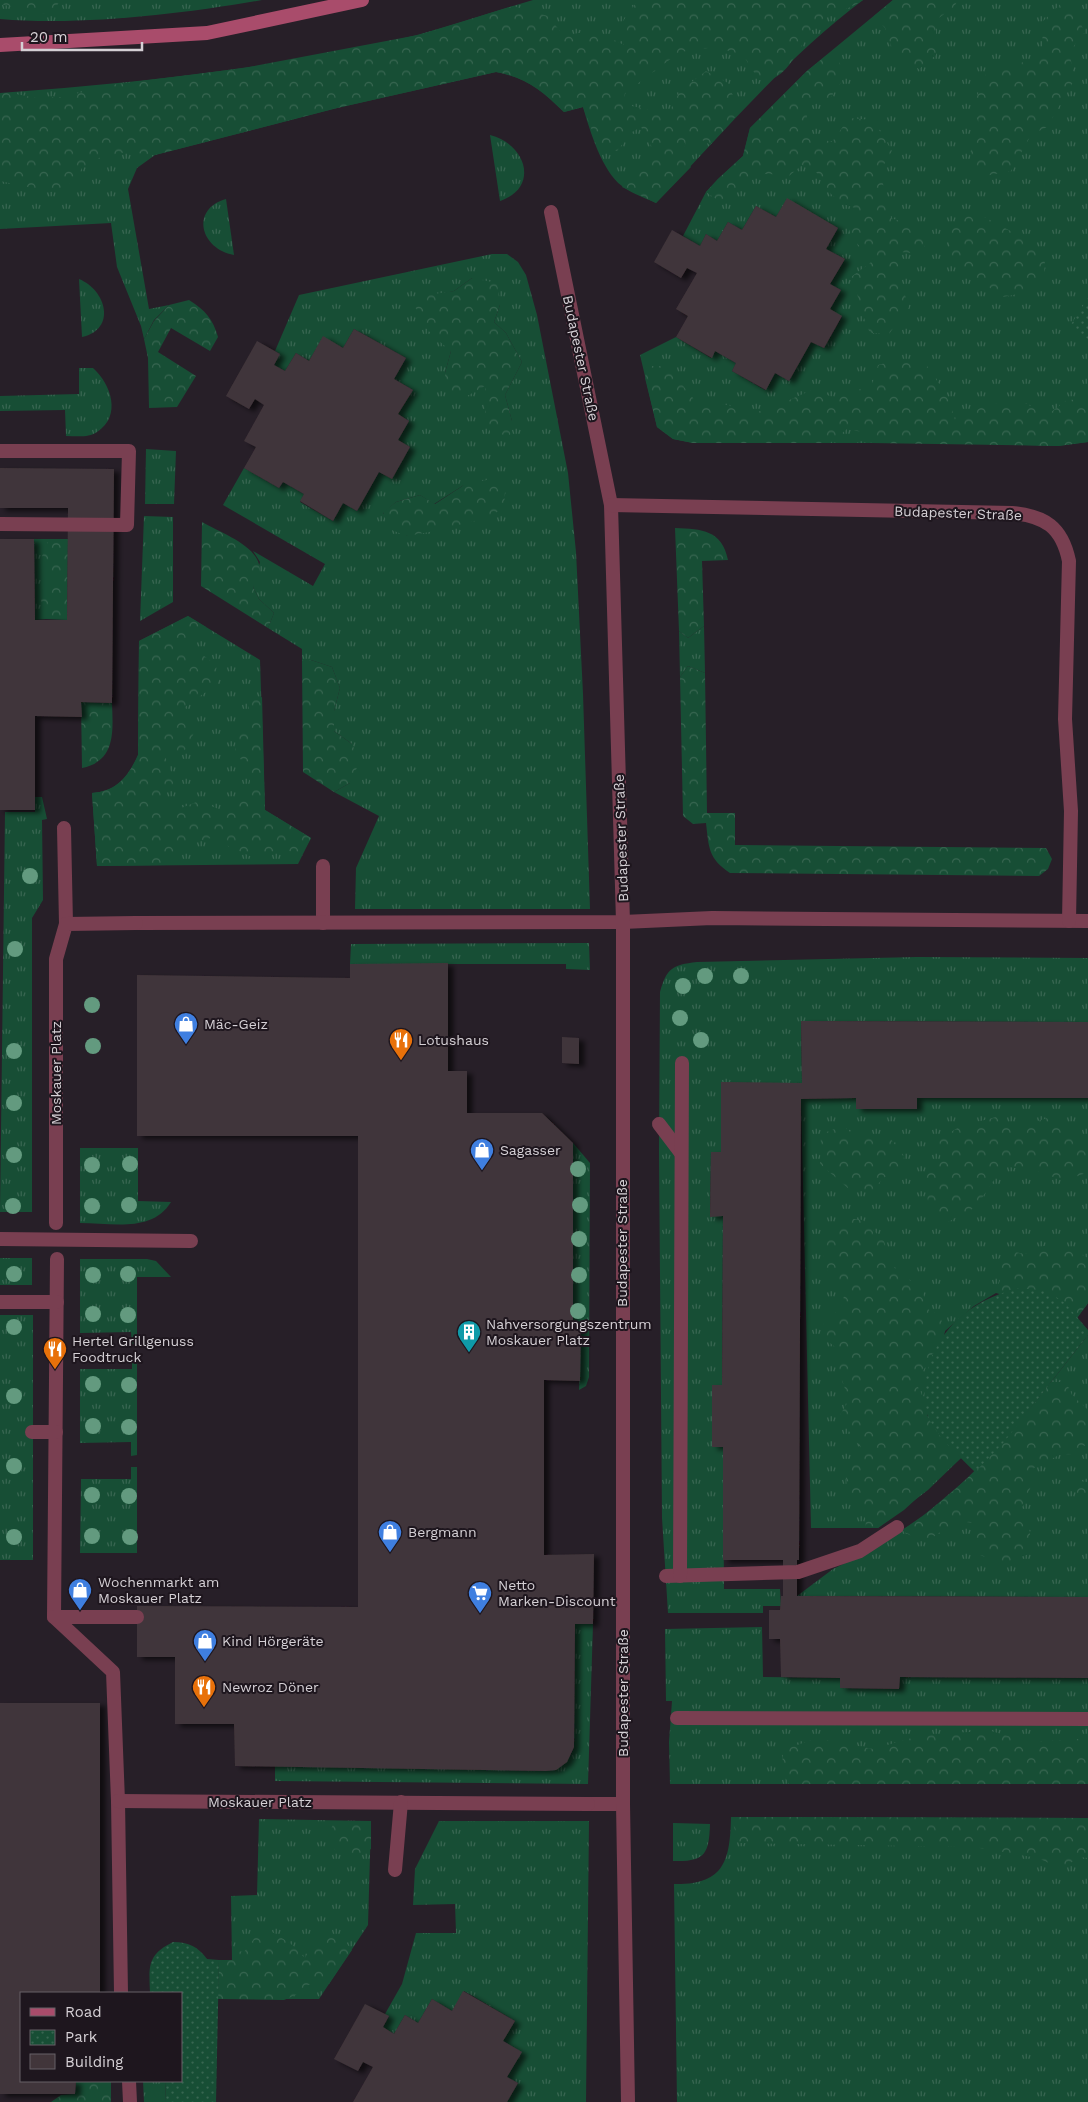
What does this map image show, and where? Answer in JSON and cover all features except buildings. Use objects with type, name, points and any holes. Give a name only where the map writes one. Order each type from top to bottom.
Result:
[{"type":"main road","points":[[0,45],[207,33],[362,0]]},
{"type":"street","name":"Budapester Straße","points":[[551,212],[611,505],[623,922],[623,1804],[628,2102]]},
{"type":"street","points":[[0,451],[129,452],[127,525],[0,524]]},
{"type":"street","name":"Budapester Straße","points":[[611,505],[1012,513],[1039,517],[1051,525],[1061,537],[1069,561],[1065,719],[1071,811],[1069,921]]},
{"type":"street","name":"Moskauer Platz","points":[[56,1223],[56,959],[66,924],[64,828]]},
{"type":"street","points":[[322,866],[323,923]]},
{"type":"street","points":[[66,924],[623,922],[712,918],[1088,921]]},
{"type":"street","points":[[682,1064],[673,1576],[798,1572],[860,1551],[897,1527]]},
{"type":"street","points":[[659,1124],[681,1153]]},
{"type":"street","points":[[0,1239],[191,1241]]},
{"type":"street","points":[[56,1259],[54,1617],[113,1672],[118,1802],[120,1992]]},
{"type":"street","points":[[0,1302],[57,1302]]},
{"type":"street","points":[[32,1432],[56,1432]]},
{"type":"street","points":[[54,1617],[137,1617]]},
{"type":"street","points":[[677,1718],[1088,1719]]},
{"type":"street","name":"Moskauer Platz","points":[[118,1802],[623,1804]]},
{"type":"street","points":[[395,1870],[401,1802]]},
{"type":"street","points":[[129,2082],[130,2102]]},
{"type":"green space","points":[[0,0],[262,0],[165,14],[97,20],[31,21],[0,19]]},
{"type":"green space","points":[[0,0],[62,0],[48,14],[42,14],[0,4]]},
{"type":"green space","points":[[533,0],[863,0],[834,23],[781,72],[656,203],[622,186],[608,171],[589,127],[583,107],[564,112],[548,97],[525,81],[496,72],[337,108],[155,155],[137,168],[128,189],[149,309],[169,305],[154,320],[144,339],[141,326],[117,267],[111,223],[0,229],[0,93],[210,73],[314,57],[417,35]]},
{"type":"green space","points":[[638,0],[863,0],[832,15],[815,26],[787,68],[774,78],[759,80],[743,55],[715,47],[680,52],[625,93],[623,104],[668,114],[680,91],[706,71],[728,83],[735,101],[736,116],[710,145],[688,131],[683,155],[691,167],[656,203],[622,187],[636,168],[654,151],[641,127],[632,132],[617,151],[599,149],[583,107],[564,112],[548,97],[525,81],[496,72],[337,108],[155,155],[126,152],[101,157],[82,168],[74,182],[51,192],[0,181],[0,93],[11,93],[36,98],[62,97],[117,84],[244,68],[418,35],[513,6],[548,16],[564,36],[594,30],[624,45],[621,24]]},
{"type":"green space","points":[[893,0],[1088,0],[1088,442],[1058,446],[954,443],[693,443],[673,439],[657,427],[640,355],[676,337],[711,358],[715,351],[736,363],[732,371],[765,390],[775,373],[789,381],[811,342],[824,348],[842,317],[830,309],[841,290],[830,284],[845,259],[826,249],[838,228],[787,199],[776,217],[756,206],[742,230],[728,222],[717,241],[706,234],[700,246],[683,236],[706,192],[743,156],[750,128],[807,71]]},
{"type":"green space","points":[[893,0],[958,0],[954,7],[936,20],[936,55],[919,69],[894,54],[885,28],[874,16]]},
{"type":"green space","points":[[1065,0],[1068,0],[1085,32],[1069,52],[1075,79],[1047,127],[1031,135],[1011,171],[974,178],[970,153],[979,128],[976,99],[988,69],[1016,65],[1043,54],[1042,22]]},
{"type":"green space","points":[[827,55],[838,60],[846,75],[831,97],[806,108],[809,136],[832,142],[849,118],[873,120],[892,151],[880,171],[891,218],[920,228],[927,242],[920,254],[901,252],[897,271],[909,307],[889,334],[870,333],[851,277],[874,260],[852,237],[849,225],[855,208],[843,204],[831,194],[817,173],[802,165],[789,176],[765,174],[754,176],[744,182],[730,195],[719,201],[706,192],[743,156],[750,128],[807,71]]},
{"type":"green space","points":[[490,135],[512,147],[520,156],[524,166],[524,176],[520,186],[513,195],[500,201]]},
{"type":"green space","points":[[226,199],[234,255],[222,251],[213,245],[207,237],[204,228],[207,211],[215,204]]},
{"type":"green space","points":[[973,211],[1035,244],[1045,259],[1044,277],[1029,292],[1003,297],[966,271],[950,256],[950,225]]},
{"type":"green space","points":[[492,254],[507,254],[518,262],[526,275],[537,315],[568,473],[576,552],[590,909],[355,909],[356,868],[379,816],[334,792],[350,783],[352,744],[334,731],[334,711],[340,688],[332,667],[311,660],[302,660],[302,649],[268,628],[274,613],[259,599],[253,587],[260,562],[253,551],[313,586],[325,564],[223,505],[244,468],[279,488],[283,482],[304,494],[300,502],[333,521],[343,503],[357,511],[379,472],[392,479],[410,447],[398,440],[409,421],[398,414],[413,390],[394,379],[406,358],[354,329],[343,348],[323,337],[309,361],[296,353],[285,371],[274,365],[280,354],[275,351],[299,295]],"holes":[[[472,278],[500,305],[494,322],[506,333],[522,362],[505,395],[512,421],[485,418],[485,386],[445,373],[451,351],[436,295],[454,291]],[[464,485],[407,536],[383,513],[396,502],[420,495],[434,504]]]},
{"type":"green space","points":[[472,278],[497,283],[500,305],[494,322],[506,333],[522,362],[505,395],[512,421],[510,435],[491,434],[485,418],[485,386],[467,396],[446,393],[445,373],[451,351],[426,328],[415,307],[413,297],[454,291]]},
{"type":"green space","points":[[79,279],[96,292],[104,309],[104,318],[100,326],[93,333],[82,337]]},
{"type":"green space","points":[[1088,298],[1088,339],[1070,326]]},
{"type":"green space","points":[[189,300],[200,307],[208,316],[214,325],[218,337],[210,351],[171,328],[158,352],[196,376],[177,407],[149,408],[148,358],[144,339],[154,321],[169,305]]},
{"type":"green space","points":[[900,359],[927,366],[948,397],[956,423],[988,403],[1027,404],[1047,415],[1067,400],[1088,399],[1088,442],[1058,446],[871,443],[867,433],[847,429],[830,443],[693,443],[673,439],[657,427],[645,378],[647,366],[667,366],[697,403],[729,405],[744,416],[776,406],[814,389],[834,398],[872,385],[878,365]]},
{"type":"green space","points":[[79,368],[93,368],[105,382],[109,391],[111,409],[109,418],[105,425],[94,434],[66,436],[65,410],[0,411],[0,396],[79,394]]},
{"type":"green space","points":[[146,449],[176,451],[174,504],[145,504]]},
{"type":"green space","points":[[490,479],[505,491],[504,507],[490,517],[407,536],[389,529],[383,512],[396,502],[420,495],[435,504],[464,485]]},
{"type":"green space","points":[[144,516],[173,517],[173,602],[140,621]]},
{"type":"green space","points":[[202,522],[235,539],[254,555],[259,564],[259,575],[253,587],[259,599],[274,613],[268,628],[201,586]]},
{"type":"green space","points":[[675,528],[694,529],[716,537],[721,542],[728,560],[702,561],[704,626],[688,638],[679,631]]},
{"type":"green space","points":[[34,539],[68,539],[46,619],[35,620]]},
{"type":"green space","points":[[49,539],[68,539],[67,620],[46,619],[40,597],[50,585],[42,556]]},
{"type":"green space","points":[[188,616],[260,660],[265,810],[311,838],[298,864],[97,866],[92,793],[101,792],[121,782],[138,755],[139,641]]},
{"type":"green space","points":[[188,616],[206,627],[175,652],[199,652],[216,665],[218,683],[185,707],[195,731],[185,750],[165,756],[175,782],[161,799],[161,816],[199,801],[228,813],[237,798],[249,791],[251,769],[235,754],[236,736],[249,722],[249,701],[262,697],[265,810],[311,838],[302,854],[277,851],[252,857],[211,838],[187,844],[166,865],[97,866],[92,793],[101,792],[121,782],[138,755],[139,641]]},
{"type":"green space","points":[[704,626],[705,673],[688,666],[680,677],[679,631],[688,638]]},
{"type":"green space","points":[[302,660],[311,660],[332,667],[340,688],[334,711],[334,731],[352,744],[360,761],[350,783],[334,792],[303,772]]},
{"type":"green space","points":[[688,666],[705,673],[707,813],[735,813],[735,845],[1046,848],[1052,859],[1048,869],[1039,876],[730,873],[717,862],[711,852],[706,823],[693,824],[683,816],[680,677]]},
{"type":"green space","points":[[81,702],[112,703],[112,734],[107,752],[101,759],[82,768]]},
{"type":"green space","points":[[35,797],[42,797],[47,819],[42,820],[43,900],[32,918],[32,1212],[0,1212],[5,812],[35,812]]},
{"type":"green space","points":[[589,943],[590,970],[566,969],[566,964],[350,964],[351,944]]},
{"type":"green space","points":[[917,957],[1088,958],[1088,1022],[801,1021],[802,1083],[721,1083],[721,1152],[711,1153],[710,1216],[723,1216],[722,1385],[712,1385],[712,1447],[723,1447],[724,1589],[780,1589],[781,1606],[763,1606],[763,1613],[668,1613],[662,1518],[659,1152],[660,992],[665,978],[676,966],[697,962]]},
{"type":"green space","points":[[856,1098],[857,1109],[917,1109],[917,1098],[1088,1098],[1088,1303],[1077,1318],[996,1293],[974,1306],[945,1331],[927,1416],[961,1458],[928,1490],[878,1528],[811,1528],[801,1099]]},
{"type":"green space","points":[[1000,1116],[1010,1129],[1051,1117],[1064,1131],[1088,1142],[1086,1173],[1064,1181],[1040,1172],[1003,1166],[976,1207],[948,1222],[929,1206],[923,1176],[941,1162],[939,1139],[961,1126]]},
{"type":"green space","points":[[843,1126],[859,1139],[886,1133],[904,1156],[903,1168],[883,1178],[872,1192],[849,1189],[820,1164],[821,1134]]},
{"type":"green space","points":[[573,1143],[590,1163],[589,1377],[586,1386],[579,1390],[581,1325],[573,1325]]},
{"type":"green space","points":[[80,1148],[138,1148],[138,1201],[171,1202],[163,1212],[142,1222],[118,1225],[80,1223]]},
{"type":"green space","points":[[847,1218],[863,1220],[884,1241],[891,1265],[923,1291],[926,1308],[940,1316],[945,1331],[916,1384],[931,1423],[951,1449],[961,1458],[904,1510],[878,1528],[866,1528],[865,1514],[847,1489],[845,1467],[865,1452],[854,1440],[840,1415],[849,1400],[838,1369],[841,1352],[823,1337],[823,1319],[841,1310],[845,1291],[831,1277],[825,1265],[823,1251],[826,1231]]},
{"type":"green space","points":[[1044,1246],[1067,1247],[1088,1258],[1088,1303],[1077,1318],[1065,1303],[1020,1288],[996,1293],[1000,1280],[994,1267],[1005,1250],[1025,1254]]},
{"type":"green space","points":[[0,1258],[32,1258],[32,1285],[0,1285]]},
{"type":"green space","points":[[80,1259],[147,1259],[156,1261],[171,1277],[137,1277],[137,1345],[132,1344],[131,1332],[80,1333]]},
{"type":"green space","points":[[1020,1288],[1047,1291],[1065,1303],[1088,1330],[1088,1335],[1004,1442],[975,1472],[943,1440],[928,1417],[924,1392],[929,1365],[945,1334],[970,1309],[985,1300]]},
{"type":"green space","points":[[0,1315],[33,1315],[33,1560],[0,1560]]},
{"type":"green space","points":[[1088,1335],[1088,1597],[797,1596],[833,1569],[874,1549],[922,1517],[975,1472],[1004,1442]]},
{"type":"green space","points":[[132,1357],[137,1357],[137,1455],[131,1456],[131,1442],[80,1443],[80,1369],[132,1369]]},
{"type":"green space","points":[[1051,1382],[1066,1382],[1072,1395],[1088,1410],[1088,1443],[1074,1454],[1059,1455],[1034,1468],[1032,1484],[1021,1510],[1030,1532],[1029,1554],[1002,1564],[980,1555],[971,1540],[976,1523],[958,1522],[926,1540],[919,1539],[902,1530],[924,1515],[964,1481],[1001,1443]]},
{"type":"green space","points":[[131,1467],[137,1467],[137,1553],[80,1553],[81,1479],[131,1479]]},
{"type":"green space","points":[[1078,1481],[1088,1482],[1088,1513],[1075,1504]]},
{"type":"green space","points":[[575,1624],[593,1624],[588,1784],[275,1781],[275,1766],[546,1771],[560,1767],[570,1757],[574,1747]]},
{"type":"green space","points":[[762,1627],[763,1677],[840,1678],[840,1688],[899,1689],[900,1677],[1088,1678],[1088,1784],[670,1784],[669,1742],[672,1701],[666,1701],[665,1629]]},
{"type":"green space","points":[[991,1731],[1029,1742],[1078,1739],[1088,1744],[1088,1784],[789,1784],[782,1772],[783,1750],[817,1738],[873,1749],[912,1738],[948,1733]]},
{"type":"green space","points":[[731,1817],[1088,1818],[1088,2102],[677,2102],[674,1884],[704,1880],[714,1875],[721,1867],[729,1846]]},
{"type":"green space","points":[[731,1817],[1088,1818],[1088,1858],[1079,1857],[1062,1869],[1038,1858],[974,1847],[739,1843]]},
{"type":"green space","points":[[259,1819],[371,1821],[368,1925],[319,1999],[218,1999],[219,1960],[232,1960],[231,1896],[257,1895]]},
{"type":"green space","points":[[335,1821],[371,1821],[371,1849],[352,1860],[336,1851],[326,1838]]},
{"type":"green space","points":[[439,1821],[589,1821],[586,2102],[507,2102],[518,2083],[507,2077],[521,2052],[503,2041],[515,2021],[464,1991],[452,2011],[432,1999],[418,2023],[405,2015],[394,2034],[383,2027],[389,2017],[385,2014],[402,1984],[416,1933],[456,1933],[455,1904],[413,1905],[415,1869]]},
{"type":"green space","points":[[673,1823],[710,1824],[708,1843],[699,1858],[673,1861]]},
{"type":"green space","points":[[272,1932],[290,1943],[305,1958],[314,1941],[326,1932],[342,1938],[352,1950],[329,1984],[306,1985],[298,1994],[284,2000],[218,1999],[219,1960],[232,1960],[232,1950],[244,1952],[256,1936]]},
{"type":"green space","points":[[173,1942],[184,1943],[197,1948],[207,1959],[219,1960],[216,2102],[165,2102],[166,2082],[182,2082],[182,1992],[150,1992],[151,1962],[158,1952]]},
{"type":"green space","points":[[76,2082],[111,2082],[111,2102],[51,2102],[61,2095],[75,2094]]},
{"type":"green space","points":[[143,2082],[166,2082],[165,2102],[144,2102]]},
{"type":"place","name":"Mäc-Geiz","points":[[186,1045]]},
{"type":"place","name":"Lotushaus","points":[[401,1061]]},
{"type":"place","name":"Sagasser","points":[[482,1171]]},
{"type":"place","name":"Nahversorgungszentrum Moskauer Platz","points":[[469,1353]]},
{"type":"place","name":"Hertel Grillgenuss Foodtruck","points":[[55,1370]]},
{"type":"place","name":"Bergmann","points":[[390,1553]]},
{"type":"place","name":"Wochenmarkt am Moskauer Platz","points":[[80,1611]]},
{"type":"place","name":"Netto Marken-Discount","points":[[480,1614]]},
{"type":"place","name":"Kind Hörgeräte","points":[[205,1662]]},
{"type":"place","name":"Newroz Döner","points":[[204,1708]]}]
